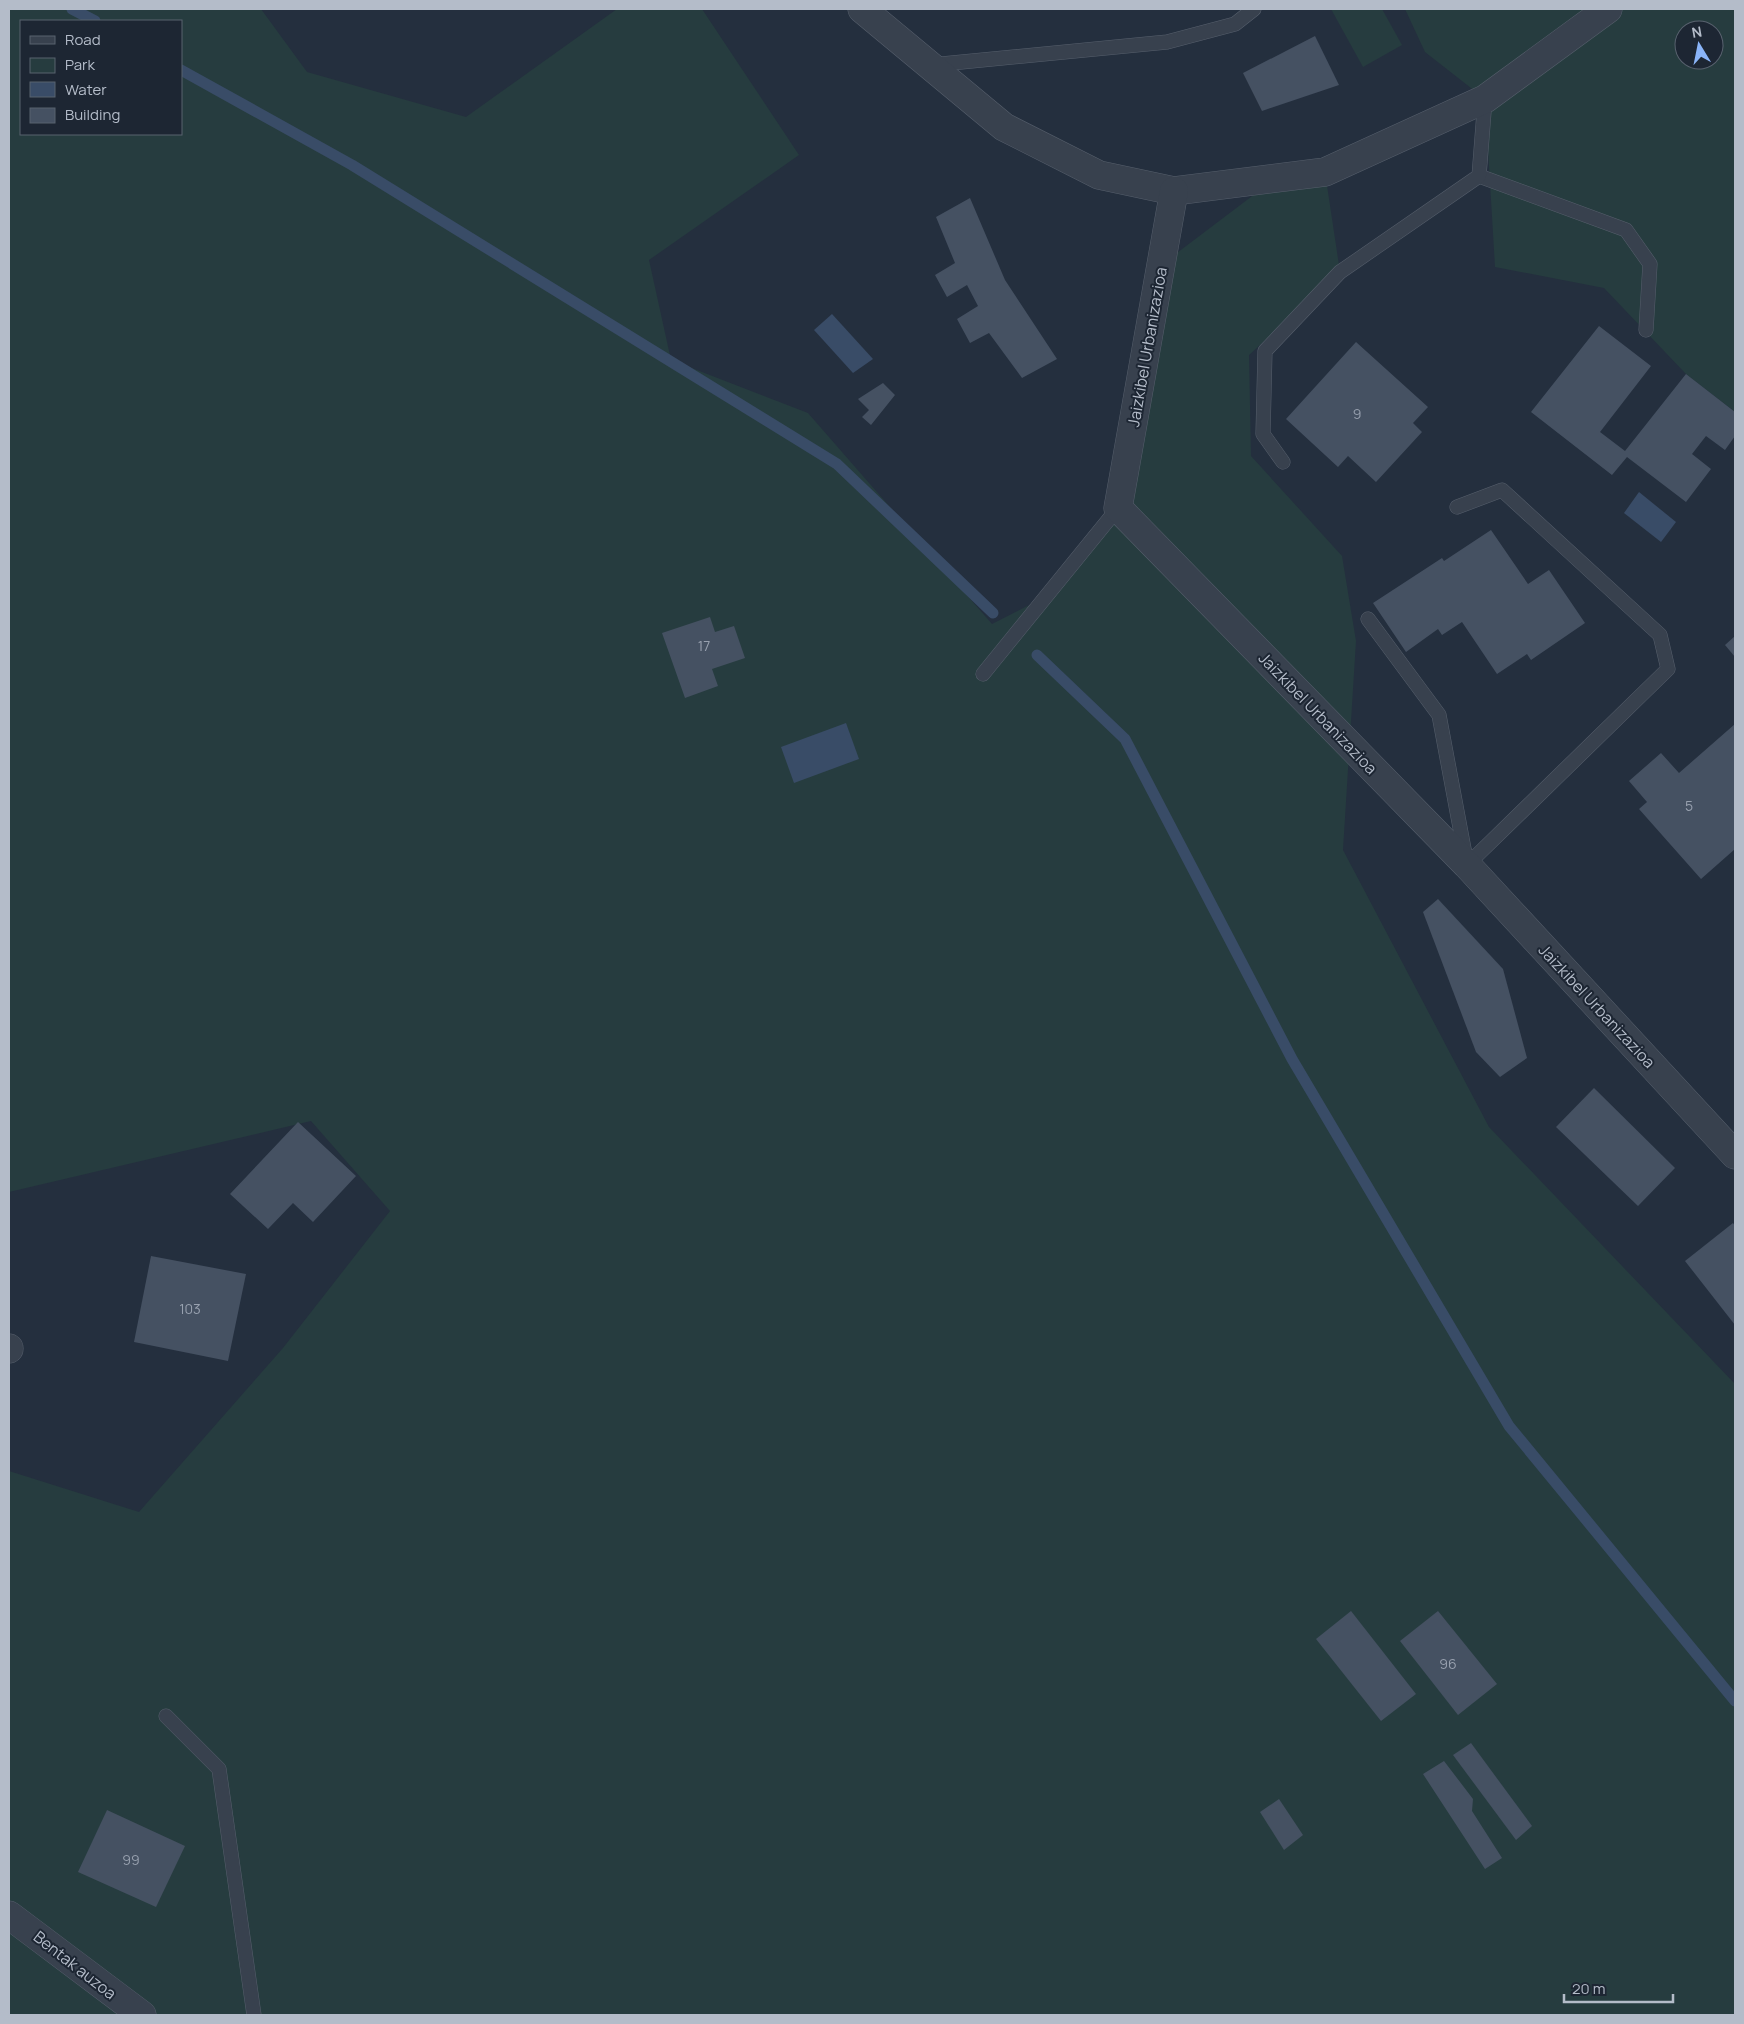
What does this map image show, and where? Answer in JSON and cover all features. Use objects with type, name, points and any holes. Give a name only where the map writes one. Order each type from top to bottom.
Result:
[{"type":"street","points":[[862,9],[927,66],[1004,127],[1099,175],[1174,191],[1325,172],[1485,99],[1608,9]]},
{"type":"street","name":"Jaizkibel Urbanizazioa","points":[[1174,191],[1118,508],[1467,865],[1735,1155]]},
{"type":"street","name":"Bentak auzoa","points":[[9,1915],[142,2015]]},
{"type":"lane","points":[[927,66],[1167,42],[1235,24],[1254,9]]},
{"type":"lane","points":[[1283,462],[1263,434],[1266,351],[1340,272],[1478,176],[1485,99]]},
{"type":"lane","points":[[1478,176],[1626,230],[1650,264],[1646,330]]},
{"type":"lane","points":[[1457,507],[1502,490],[1660,635],[1668,669],[1467,865]]},
{"type":"lane","points":[[982,674],[1118,508]]},
{"type":"lane","points":[[1368,619],[1439,715],[1467,865]]},
{"type":"lane","points":[[166,1716],[219,1770],[254,2015]]},
{"type":"green space","points":[[9,9],[261,9],[307,72],[466,117],[617,9],[702,9],[799,155],[649,260],[671,360],[808,413],[992,624],[1045,597],[1118,508],[1161,265],[1276,178],[1325,172],[1340,272],[1249,355],[1251,456],[1342,556],[1356,641],[1343,850],[1489,1127],[1735,1384],[1735,2015],[9,2015],[9,1471],[139,1512],[283,1348],[390,1211],[311,1121],[9,1192]]},
{"type":"green space","points":[[1331,9],[1382,9],[1402,45],[1363,67]]},
{"type":"green space","points":[[1405,9],[1735,9],[1735,412],[1686,374],[1604,288],[1495,267],[1485,99],[1425,52]]},
{"type":"water","points":[[832,314],[873,359],[853,373],[814,330]]},
{"type":"water","points":[[1639,492],[1676,522],[1661,542],[1624,513]]},
{"type":"water","points":[[846,723],[859,759],[794,783],[781,747]]},
{"type":"building","points":[[1315,36],[1339,85],[1262,111],[1243,73]]},
{"type":"building","points":[[970,198],[1005,280],[1057,359],[1022,378],[989,333],[970,343],[957,319],[978,306],[967,285],[947,297],[935,275],[955,263],[936,217]]},
{"type":"building","points":[[1599,326],[1651,366],[1600,432],[1625,451],[1686,374],[1735,412],[1735,436],[1725,450],[1706,436],[1692,454],[1711,469],[1686,502],[1627,457],[1612,475],[1531,412]]},
{"type":"building","points":[[1356,342],[1428,407],[1413,423],[1422,432],[1376,482],[1348,456],[1338,467],[1286,419]]},
{"type":"building","points":[[883,383],[895,395],[871,425],[862,417],[869,410],[858,399]]},
{"type":"building","points":[[1491,530],[1528,584],[1549,570],[1585,623],[1531,660],[1527,654],[1497,674],[1462,622],[1442,635],[1438,629],[1406,652],[1373,603],[1442,558],[1444,561]]},
{"type":"building","points":[[710,617],[715,632],[734,626],[745,658],[712,669],[718,686],[685,698],[662,633]]},
{"type":"building","points":[[1735,636],[1735,657],[1725,645]]},
{"type":"building","points":[[1735,724],[1735,849],[1701,879],[1639,809],[1647,802],[1629,781],[1661,753],[1679,773]]},
{"type":"building","points":[[1438,899],[1503,969],[1527,1058],[1500,1077],[1476,1052],[1423,912]]},
{"type":"building","points":[[1594,1088],[1675,1168],[1638,1206],[1556,1127]]},
{"type":"building","points":[[298,1122],[356,1176],[313,1222],[293,1203],[268,1229],[230,1194]]},
{"type":"building","points":[[1733,1223],[1735,1226],[1735,1325],[1685,1261]]},
{"type":"building","points":[[151,1256],[246,1274],[228,1361],[134,1342]]},
{"type":"building","points":[[1351,1611],[1416,1694],[1381,1721],[1316,1639]]},
{"type":"building","points":[[1438,1611],[1497,1684],[1458,1715],[1400,1641]]},
{"type":"building","points":[[1471,1743],[1532,1826],[1516,1840],[1453,1755]]},
{"type":"building","points":[[1444,1761],[1473,1799],[1472,1811],[1502,1858],[1485,1869],[1423,1774]]},
{"type":"building","points":[[1279,1799],[1303,1835],[1284,1850],[1260,1812]]},
{"type":"building","points":[[107,1810],[185,1846],[156,1907],[78,1872]]},
{"type":"waterway","points":[[72,9],[93,20]]},
{"type":"waterway","points":[[182,71],[352,165],[837,464],[993,613]]},
{"type":"waterway","points":[[1037,655],[1125,739],[1292,1059],[1509,1426],[1735,1701]]}]
